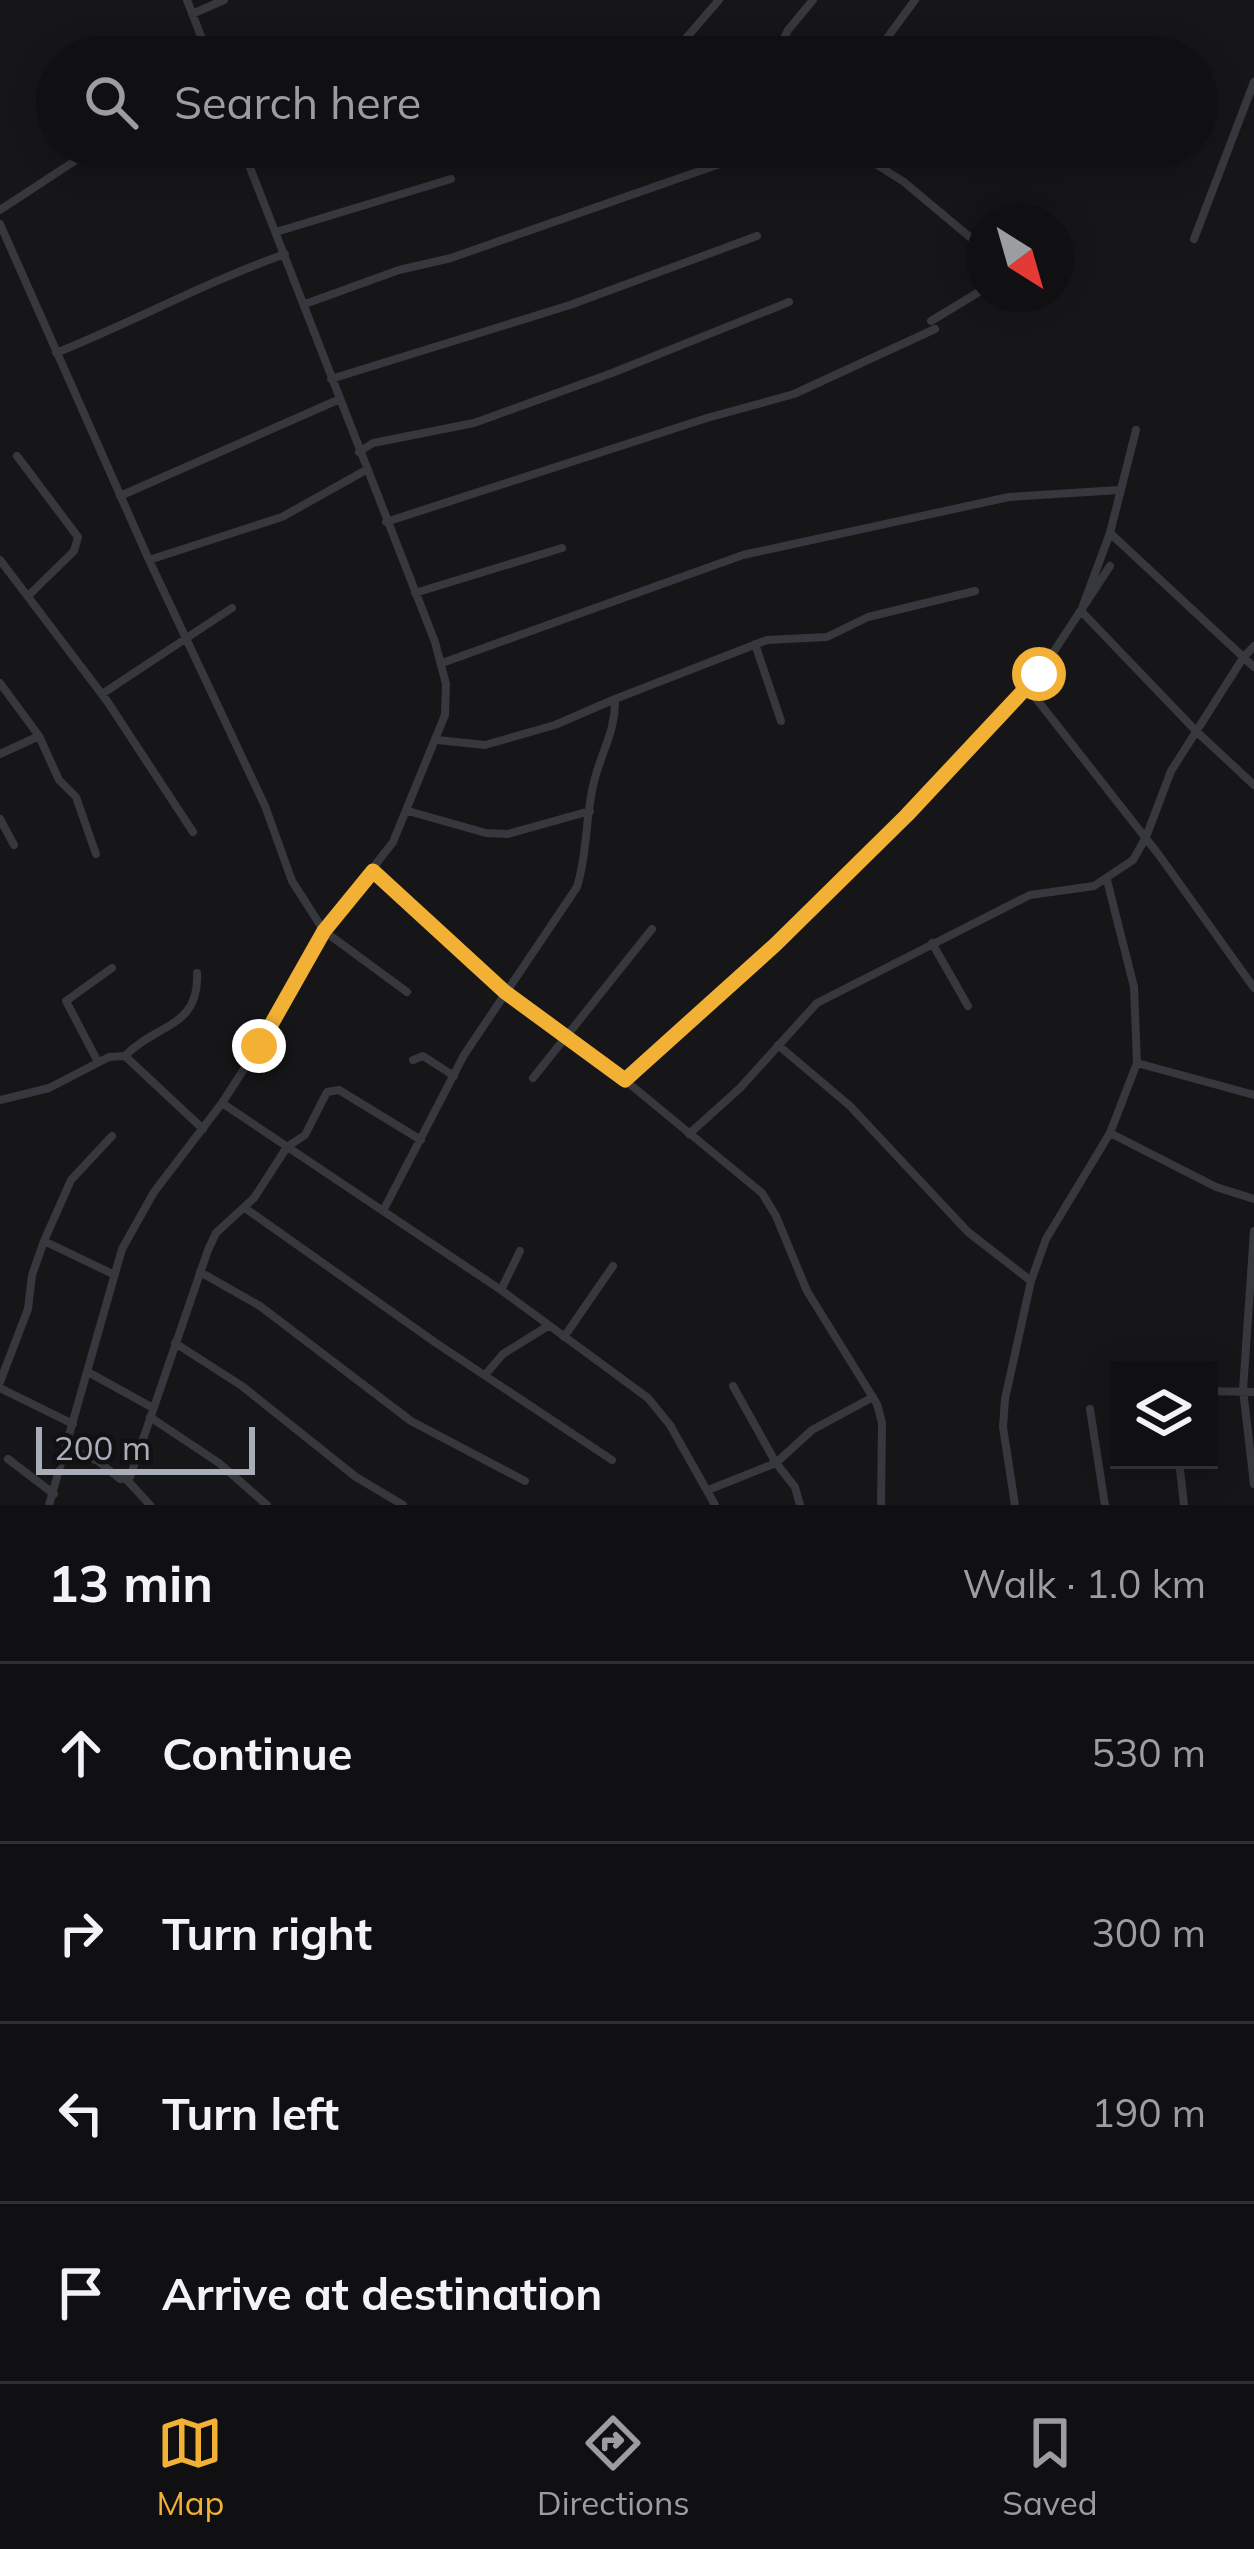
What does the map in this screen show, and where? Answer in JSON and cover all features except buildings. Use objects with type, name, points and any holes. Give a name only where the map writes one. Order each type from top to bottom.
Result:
[{"type":"street","points":[[187,0],[201,36]]},
{"type":"street","points":[[192,14],[224,0]]},
{"type":"street","points":[[688,36],[719,0]]},
{"type":"street","points":[[785,36],[813,0]]},
{"type":"street","points":[[888,36],[915,0]]},
{"type":"street","points":[[1194,239],[1254,82]]},
{"type":"street","points":[[0,210],[64,168]]},
{"type":"street","points":[[50,1505],[135,1222],[222,1103],[324,931],[373,871],[408,811],[446,701],[442,663],[251,168]]},
{"type":"street","points":[[304,304],[708,168]]},
{"type":"street","points":[[882,168],[966,234]]},
{"type":"street","points":[[276,232],[451,179]]},
{"type":"street","points":[[0,224],[149,560],[265,806],[292,881],[324,931],[407,992]]},
{"type":"street","points":[[331,379],[570,305],[757,236]]},
{"type":"street","points":[[56,353],[220,277],[285,254]]},
{"type":"street","points":[[359,452],[373,443],[474,423],[790,302]]},
{"type":"street","points":[[386,522],[794,394],[933,325],[966,302]]},
{"type":"street","points":[[121,496],[340,399]]},
{"type":"street","points":[[1136,430],[1110,533],[1081,611],[1254,784]]},
{"type":"street","points":[[17,456],[78,537],[74,551],[28,596]]},
{"type":"street","points":[[149,560],[282,517],[366,470]]},
{"type":"street","points":[[442,663],[743,555],[1009,497],[1119,490]]},
{"type":"street","points":[[1110,533],[1254,668]]},
{"type":"street","points":[[415,593],[562,548]]},
{"type":"street","points":[[0,560],[102,694],[193,832]]},
{"type":"street","points":[[625,1080],[776,944],[907,815],[1027,687],[1110,566]]},
{"type":"street","points":[[436,740],[485,745],[555,724],[773,638],[827,637],[868,617],[975,591]]},
{"type":"street","points":[[102,694],[232,608]]},
{"type":"street","points":[[755,644],[781,721]]},
{"type":"street","points":[[689,1134],[740,1088],[817,1003],[1030,895],[1107,880],[1133,860],[1171,771],[1254,646]]},
{"type":"street","points":[[0,683],[39,736],[59,780],[82,810],[96,854]]},
{"type":"street","points":[[1027,687],[1146,837],[1254,988],[1229,953]]},
{"type":"street","points":[[383,1210],[454,1076],[577,887],[586,857],[594,782],[614,730],[615,699]]},
{"type":"street","points":[[0,754],[39,736]]},
{"type":"street","points":[[408,811],[486,833],[508,834],[590,811]]},
{"type":"street","points":[[0,819],[14,845]]},
{"type":"street","points":[[373,871],[505,992],[625,1080],[762,1193],[807,1291],[873,1397],[882,1423],[880,1505]]},
{"type":"street","points":[[1015,1505],[1003,1427],[1005,1399],[1031,1281],[1046,1238],[1110,1133],[1137,1063],[1134,987],[1107,880]]},
{"type":"street","points":[[533,1078],[652,929]]},
{"type":"street","points":[[932,943],[968,1006]]},
{"type":"street","points":[[98,1062],[66,1000],[112,968]]},
{"type":"street","points":[[0,1100],[49,1088],[98,1062],[125,1056],[191,1009],[197,997],[197,973]]},
{"type":"street","points":[[778,1045],[850,1106],[968,1232],[1031,1281]]},
{"type":"street","points":[[125,1056],[203,1129]]},
{"type":"street","points":[[413,1060],[424,1056],[454,1076]]},
{"type":"street","points":[[1137,1063],[1254,1095]]},
{"type":"street","points":[[127,1480],[216,1233],[245,1208],[287,1147],[305,1135],[322,1096],[332,1090],[421,1140]]},
{"type":"street","points":[[222,1103],[501,1290],[648,1398],[670,1425],[715,1505]]},
{"type":"street","points":[[1110,1133],[1216,1187],[1254,1199]]},
{"type":"street","points":[[73,1424],[0,1385],[28,1309],[32,1274],[44,1240],[71,1180],[112,1136]]},
{"type":"street","points":[[245,1208],[612,1460]]},
{"type":"street","points":[[1254,1231],[1243,1390],[1254,1484]]},
{"type":"street","points":[[44,1240],[116,1274]]},
{"type":"street","points":[[501,1290],[520,1251]]},
{"type":"street","points":[[564,1337],[613,1266]]},
{"type":"street","points":[[200,1272],[260,1306],[412,1421],[524,1481]]},
{"type":"street","points":[[485,1375],[502,1354],[548,1326]]},
{"type":"street","points":[[175,1342],[242,1386],[356,1477],[403,1505]]},
{"type":"street","points":[[88,1372],[219,1463],[267,1505]]},
{"type":"street","points":[[733,1386],[776,1463],[795,1487],[800,1505]]},
{"type":"street","points":[[1218,1391],[1254,1392]]},
{"type":"street","points":[[708,1490],[776,1463],[812,1430],[873,1397]]},
{"type":"street","points":[[1090,1408],[1105,1505]]},
{"type":"street","points":[[66,1447],[127,1480],[150,1505]]},
{"type":"street","points":[[8,1460],[54,1494]]},
{"type":"street","points":[[1180,1469],[1184,1505]]},
{"type":"route","points":[[259,1046],[324,931],[373,871],[505,992],[625,1080],[776,944],[907,815],[1039,674]]}]
